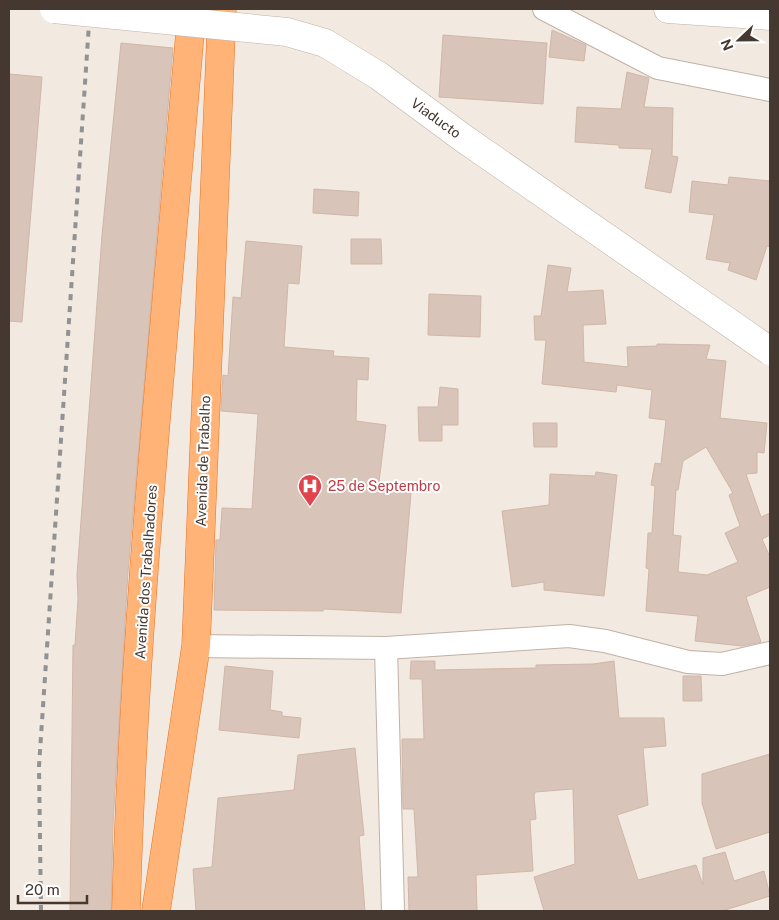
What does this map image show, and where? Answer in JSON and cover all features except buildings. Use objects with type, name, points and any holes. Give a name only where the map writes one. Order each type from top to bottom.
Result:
[{"type":"highway","name":"Avenida dos Trabalhadores","points":[[126,911],[129,799],[154,452],[192,9]]},
{"type":"highway","name":"Avenida de Trabalho","points":[[156,911],[196,646],[222,9]]},
{"type":"street","name":"Viaducto","points":[[54,9],[287,32],[325,43],[379,76],[463,138],[770,351]]},
{"type":"street","points":[[544,9],[658,68],[770,90]]},
{"type":"street","points":[[668,9],[770,16]]},
{"type":"street","points":[[196,646],[386,648],[569,636],[605,641],[688,662],[722,664],[770,653]]},
{"type":"street","points":[[386,648],[393,911]]},
{"type":"railway","points":[[41,911],[39,766],[90,9]]},
{"type":"place","name":"25 de Septembro","points":[[310,507]]}]
